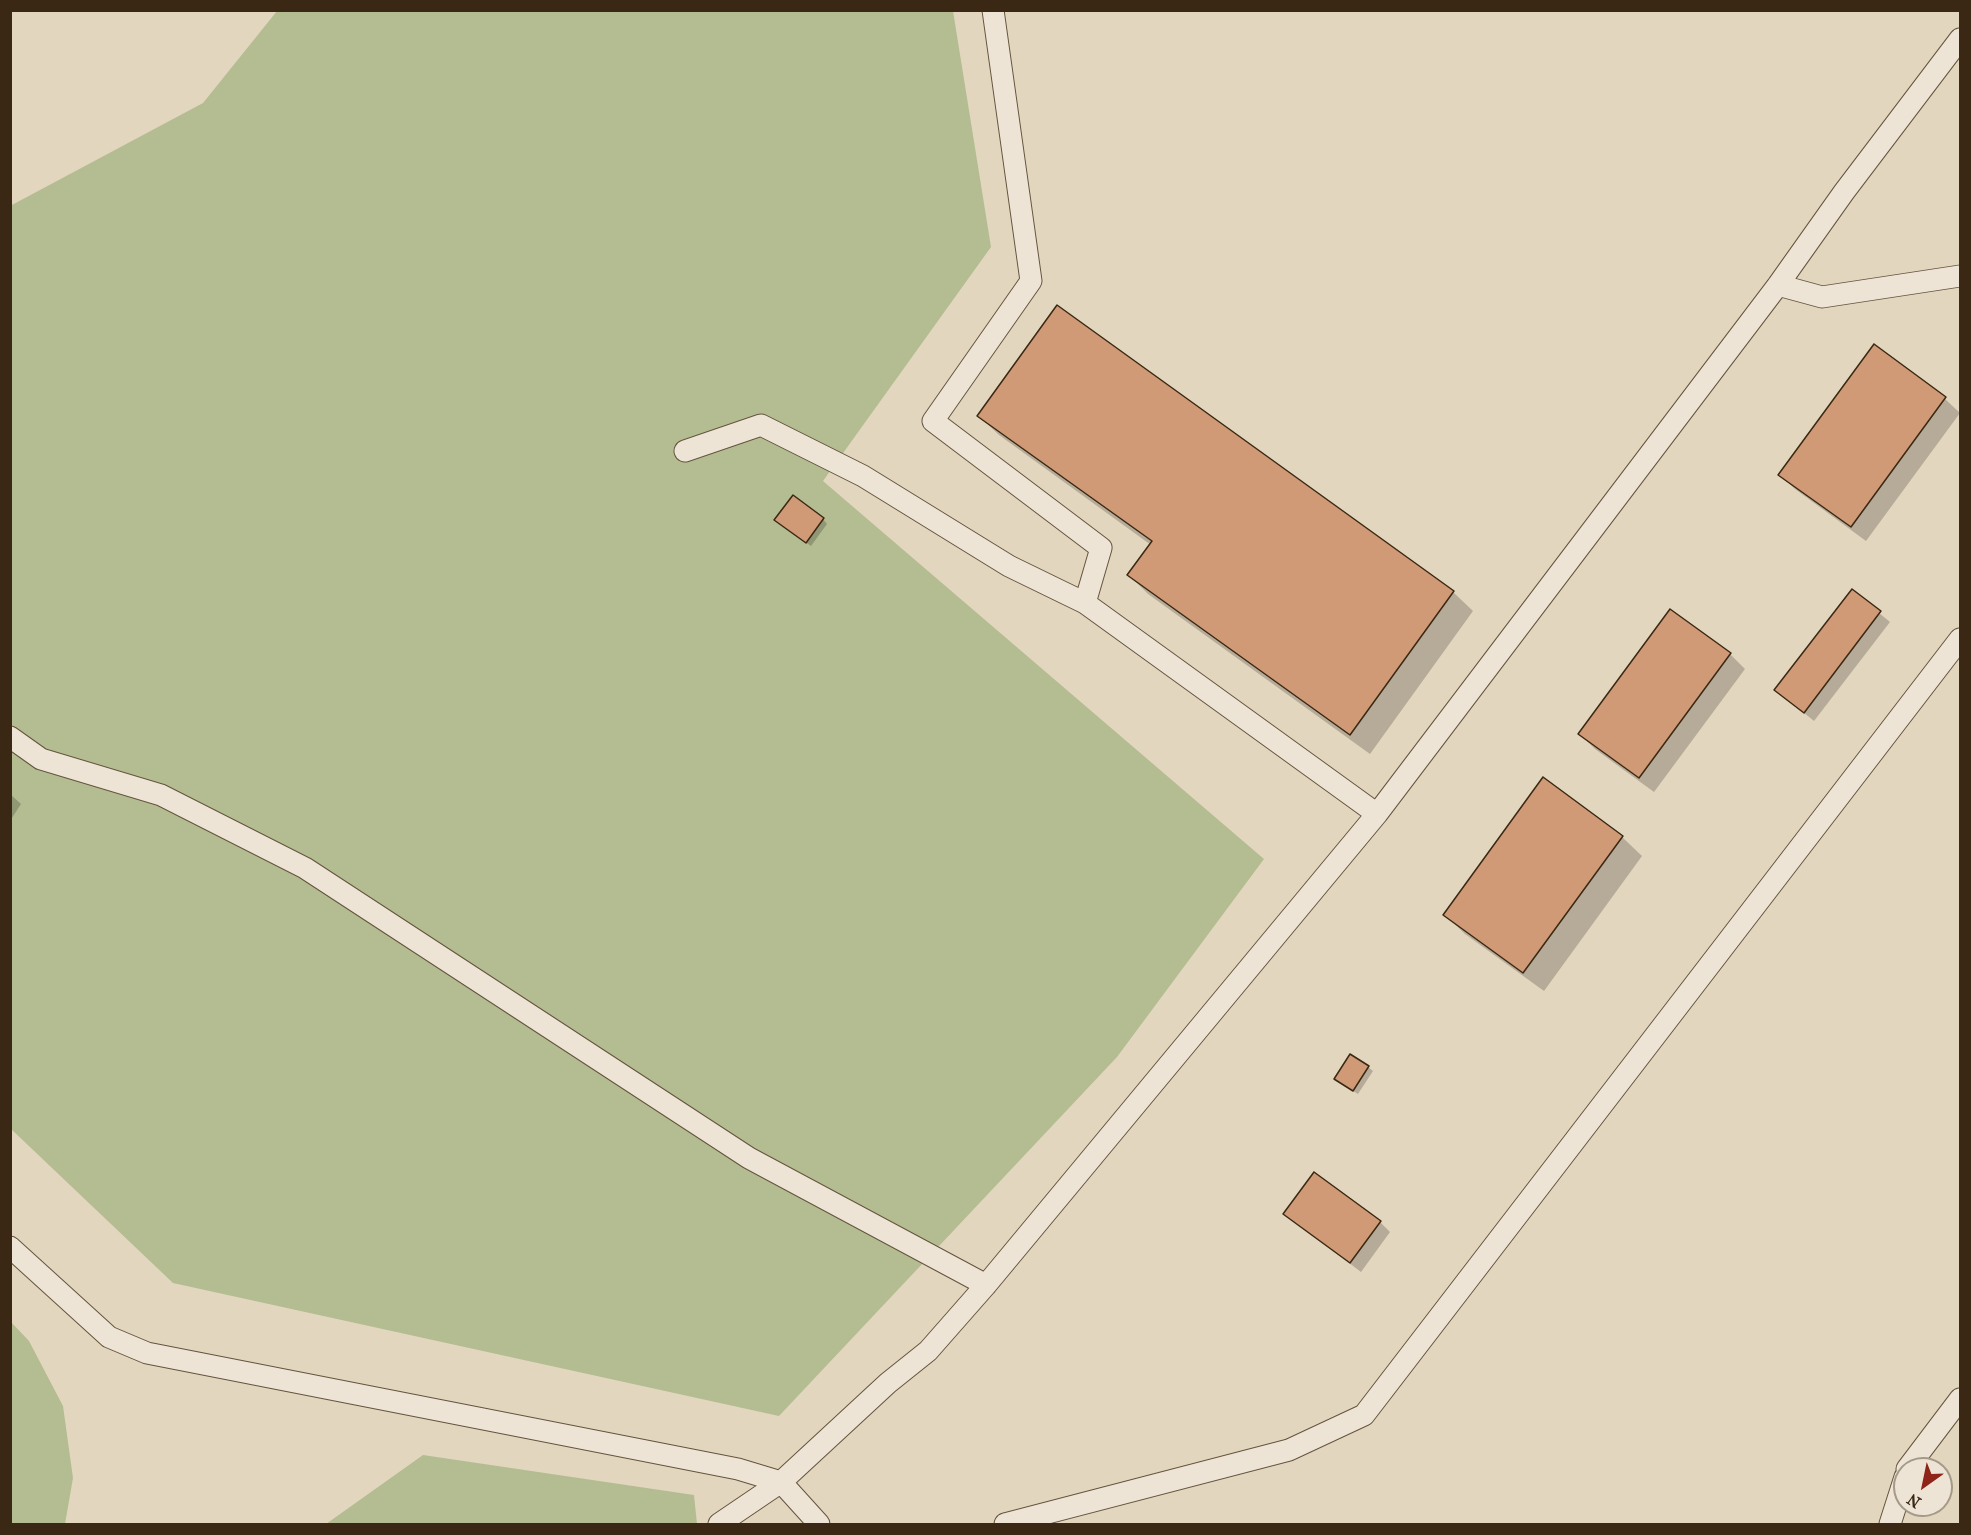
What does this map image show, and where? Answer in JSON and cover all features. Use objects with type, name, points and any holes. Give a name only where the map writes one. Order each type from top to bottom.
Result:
[{"type":"lane","points":[[993,10],[1031,281],[933,421],[1101,548],[1085,603]]},
{"type":"lane","points":[[718,1524],[780,1482],[888,1383],[928,1351],[986,1285],[1377,814],[1778,285],[1844,192],[1960,39]]},
{"type":"lane","points":[[1778,285],[1822,297],[1960,276]]},
{"type":"lane","points":[[685,451],[761,425],[863,477],[1009,566],[1085,603],[1377,814]]},
{"type":"lane","points":[[1005,1524],[1288,1450],[1364,1415],[1960,639]]},
{"type":"lane","points":[[10,737],[41,759],[161,795],[305,868],[749,1158],[986,1285]]},
{"type":"lane","points":[[10,1247],[109,1337],[147,1353],[738,1469],[780,1482],[819,1524]]},
{"type":"lane","points":[[1916,1457],[1960,1399]]},
{"type":"green space","points":[[277,11],[953,11],[991,247],[823,481],[1264,859],[1117,1057],[779,1416],[173,1283],[11,1129],[10,206],[203,103]]},
{"type":"green space","points":[[11,1322],[29,1341],[63,1406],[73,1478],[65,1524],[11,1524]]},
{"type":"green space","points":[[423,1455],[694,1495],[697,1524],[326,1524]]},
{"type":"building","points":[[1057,305],[1454,591],[1350,735],[1127,575],[1152,541],[977,416]]},
{"type":"building","points":[[1874,344],[1946,397],[1851,527],[1778,475]]},
{"type":"building","points":[[793,495],[824,518],[806,543],[774,520]]},
{"type":"building","points":[[1852,589],[1881,611],[1804,713],[1774,690]]},
{"type":"building","points":[[1670,609],[1731,653],[1639,778],[1578,734]]},
{"type":"building","points":[[1543,777],[1623,836],[1523,973],[1443,915]]},
{"type":"building","points":[[1350,1054],[1369,1066],[1353,1091],[1334,1079]]},
{"type":"building","points":[[1314,1172],[1381,1221],[1350,1263],[1283,1214]]}]
